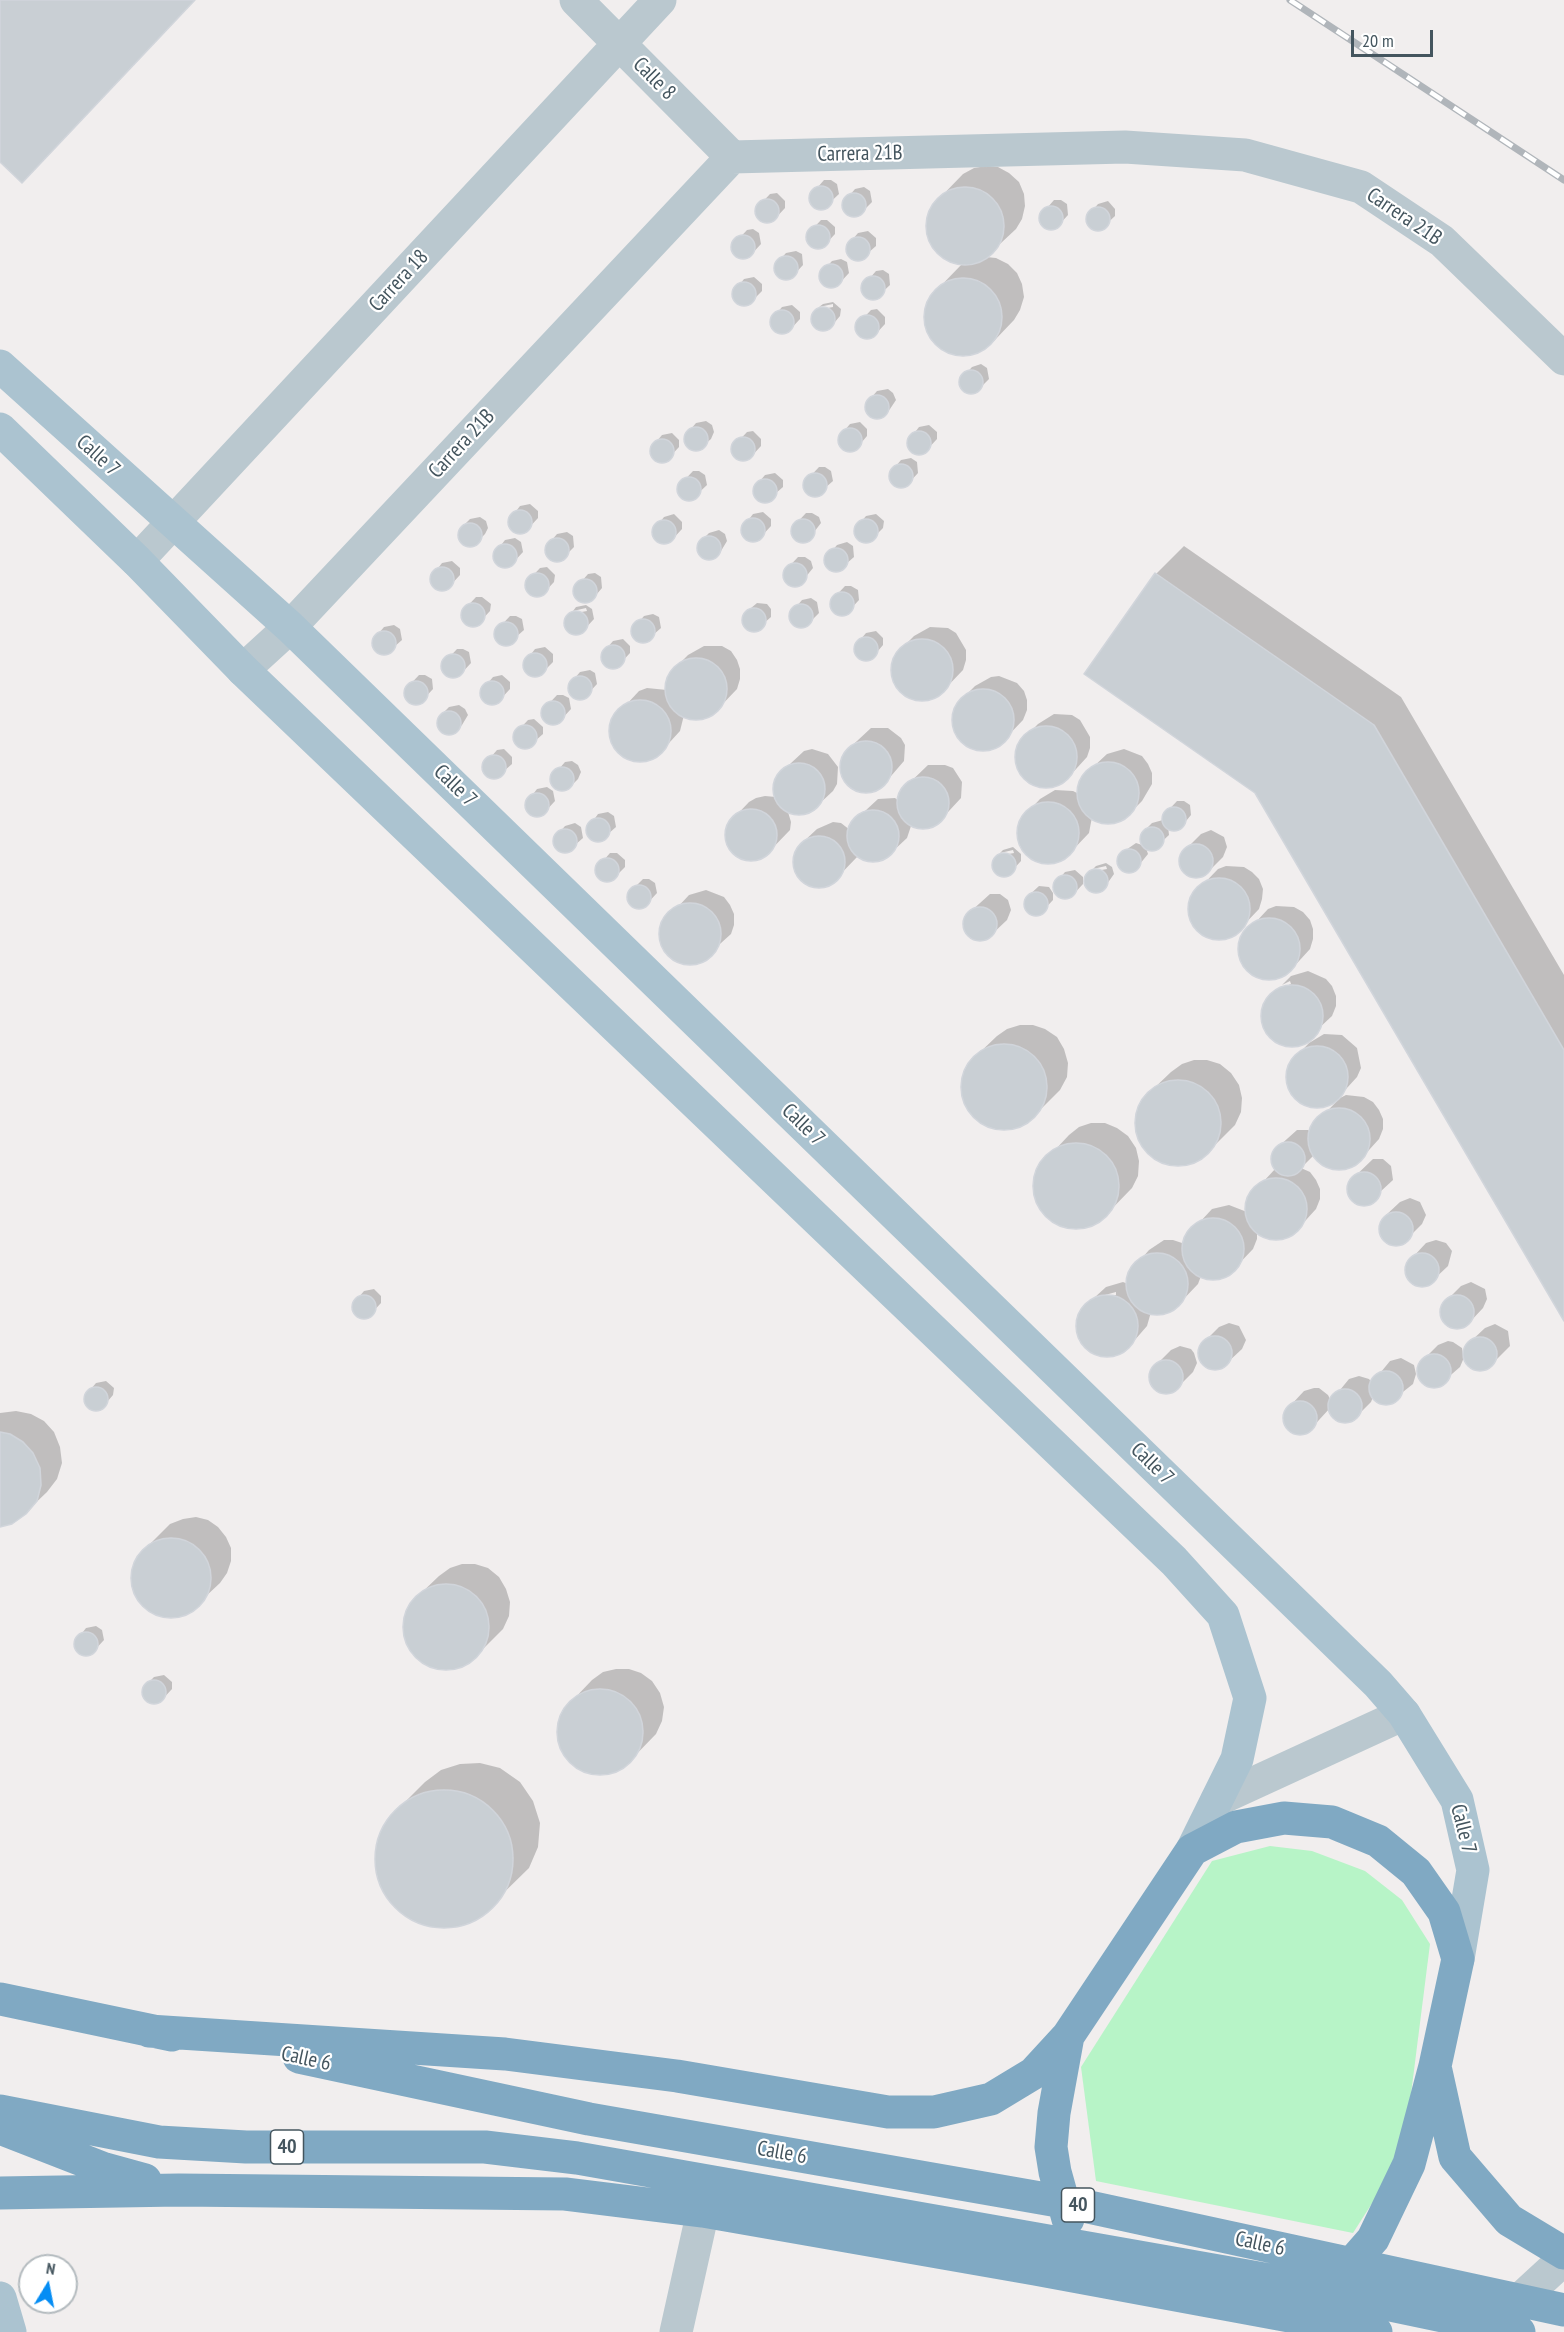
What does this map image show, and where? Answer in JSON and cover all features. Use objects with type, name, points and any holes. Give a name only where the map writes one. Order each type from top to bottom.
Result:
[{"type":"highway","points":[[149,2031],[505,2054],[677,2076],[888,2112],[914,2113],[955,2108],[991,2098],[1034,2073],[1068,2036],[1192,1850],[1236,1827],[1284,1818],[1332,1822],[1378,1841],[1416,1872],[1444,1912],[1458,1959],[1435,2066],[1409,2164],[1373,2239],[1304,2318]]},
{"type":"highway","name":"Calle 6","points":[[0,1999],[149,2031],[283,2054],[589,2119],[1075,2204],[1564,2310]]},
{"type":"highway","points":[[1068,2036],[1054,2114],[1051,2147],[1055,2172],[1086,2278]]},
{"type":"highway","points":[[1435,2066],[1455,2157],[1509,2220],[1564,2253]]},
{"type":"highway","name":"Calle 6","points":[[0,2111],[159,2142],[246,2147],[484,2147],[577,2158],[1281,2282],[1519,2332]]},
{"type":"highway","points":[[0,2128],[105,2169],[178,2190]]},
{"type":"highway","points":[[0,2193],[178,2190],[565,2194],[703,2211],[1086,2278],[1260,2322],[1304,2318],[1376,2332]]},
{"type":"main road","name":"Calle 7","points":[[0,366],[290,627],[1378,1684],[1404,1714],[1458,1800],[1473,1870],[1458,1959]]},
{"type":"main road","points":[[0,429],[137,561],[243,670],[1174,1561],[1223,1615],[1250,1698],[1238,1759],[1192,1850]]},
{"type":"main road","points":[[0,2298],[10,2332]]},
{"type":"street","name":"Calle 8","points":[[576,0],[732,157]]},
{"type":"street","name":"Carrera 18","points":[[137,561],[174,524],[660,0]]},
{"type":"street","name":"Carrera 21B","points":[[243,670],[290,627],[732,157],[1125,147],[1245,155],[1361,187],[1442,241],[1564,359]]},
{"type":"street","points":[[1217,1800],[1404,1714]]},
{"type":"street","points":[[676,2332],[703,2211]]},
{"type":"street","points":[[1484,2332],[1564,2259]]},
{"type":"green space","points":[[1270,1846],[1312,1851],[1365,1871],[1402,1900],[1430,1944],[1411,2094],[1392,2172],[1353,2233],[1096,2181],[1081,2067],[1212,1861]]},
{"type":"building","points":[[0,0],[195,0],[22,183],[0,162]]},
{"type":"building","points":[[821,186],[830,189],[833,198],[830,207],[821,210],[812,207],[809,198],[812,189]]},
{"type":"building","points":[[957,187],[973,187],[987,193],[998,204],[1004,218],[1004,234],[998,248],[987,259],[973,265],[957,265],[943,259],[932,248],[926,234],[926,218],[932,204],[943,193]]},
{"type":"building","points":[[854,193],[863,196],[866,205],[863,214],[854,217],[845,214],[842,205],[845,196]]},
{"type":"building","points":[[767,199],[776,202],[779,211],[776,220],[767,223],[758,220],[755,211],[758,202]]},
{"type":"building","points":[[1051,206],[1060,209],[1063,218],[1060,227],[1051,230],[1042,227],[1039,218],[1042,209]]},
{"type":"building","points":[[1098,207],[1107,210],[1110,219],[1107,228],[1098,231],[1089,228],[1086,219],[1089,210]]},
{"type":"building","points":[[818,225],[827,228],[830,237],[827,246],[818,249],[809,246],[806,237],[809,228]]},
{"type":"building","points":[[743,235],[752,238],[755,247],[752,256],[743,259],[734,256],[731,247],[734,238]]},
{"type":"building","points":[[858,237],[867,240],[870,249],[867,258],[858,261],[849,258],[846,249],[849,240]]},
{"type":"building","points":[[786,256],[795,259],[798,268],[795,277],[786,280],[777,277],[774,268],[777,259]]},
{"type":"building","points":[[831,264],[840,267],[843,276],[840,285],[831,288],[822,285],[819,276],[822,267]]},
{"type":"building","points":[[873,276],[882,279],[885,288],[882,297],[873,300],[864,297],[861,288],[864,279]]},
{"type":"building","points":[[955,278],[971,278],[985,284],[996,295],[1002,309],[1002,325],[996,339],[985,350],[971,356],[955,356],[941,350],[930,339],[924,325],[924,309],[930,295],[941,284]]},
{"type":"building","points":[[744,282],[753,285],[756,294],[753,303],[744,306],[735,303],[732,294],[735,285]]},
{"type":"building","points":[[823,307],[832,310],[835,319],[832,328],[823,331],[814,328],[811,319],[814,310]]},
{"type":"building","points":[[782,310],[791,313],[794,322],[791,331],[782,334],[773,331],[770,322],[773,313]]},
{"type":"building","points":[[867,315],[876,318],[879,327],[876,336],[867,339],[858,336],[855,327],[858,318]]},
{"type":"building","points":[[971,370],[980,373],[983,382],[980,391],[971,394],[962,391],[959,382],[962,373]]},
{"type":"building","points":[[877,395],[886,398],[889,407],[886,416],[877,419],[868,416],[865,407],[868,398]]},
{"type":"building","points":[[696,427],[705,430],[708,439],[705,448],[696,451],[687,448],[684,439],[687,430]]},
{"type":"building","points":[[850,428],[859,431],[862,440],[859,449],[850,452],[841,449],[838,440],[841,431]]},
{"type":"building","points":[[919,431],[928,434],[931,443],[928,452],[919,455],[910,452],[907,443],[910,434]]},
{"type":"building","points":[[743,437],[752,440],[755,449],[752,458],[743,461],[734,458],[731,449],[734,440]]},
{"type":"building","points":[[662,439],[671,442],[674,451],[671,460],[662,463],[653,460],[650,451],[653,442]]},
{"type":"building","points":[[901,464],[910,467],[913,476],[910,485],[901,488],[892,485],[889,476],[892,467]]},
{"type":"building","points":[[815,473],[824,476],[827,485],[824,494],[815,497],[806,494],[803,485],[806,476]]},
{"type":"building","points":[[689,477],[698,480],[701,489],[698,498],[689,501],[680,498],[677,489],[680,480]]},
{"type":"building","points":[[765,479],[774,482],[777,491],[774,500],[765,503],[756,500],[753,491],[756,482]]},
{"type":"building","points":[[520,510],[529,513],[532,522],[529,531],[520,534],[511,531],[508,522],[511,513]]},
{"type":"building","points":[[753,518],[762,521],[765,530],[762,539],[753,542],[744,539],[741,530],[744,521]]},
{"type":"building","points":[[803,519],[812,522],[815,531],[812,540],[803,543],[794,540],[791,531],[794,522]]},
{"type":"building","points":[[866,519],[875,522],[878,531],[875,540],[866,543],[857,540],[854,531],[857,522]]},
{"type":"building","points":[[664,520],[673,523],[676,532],[673,541],[664,544],[655,541],[652,532],[655,523]]},
{"type":"building","points":[[470,523],[479,526],[482,535],[479,544],[470,547],[461,544],[458,535],[461,526]]},
{"type":"building","points":[[709,536],[718,539],[721,548],[718,557],[709,560],[700,557],[697,548],[700,539]]},
{"type":"building","points":[[557,538],[566,541],[569,550],[566,559],[557,562],[548,559],[545,550],[548,541]]},
{"type":"building","points":[[505,544],[514,547],[517,556],[514,565],[505,568],[496,565],[493,556],[496,547]]},
{"type":"building","points":[[836,548],[845,551],[848,560],[845,569],[836,572],[827,569],[824,560],[827,551]]},
{"type":"building","points":[[795,563],[804,566],[807,575],[804,584],[795,587],[786,584],[783,575],[786,566]]},
{"type":"building","points":[[442,567],[451,570],[454,579],[451,588],[442,591],[433,588],[430,579],[433,570]]},
{"type":"building","points":[[537,573],[546,576],[549,585],[546,594],[537,597],[528,594],[525,585],[528,576]]},
{"type":"building","points":[[1155,573],[1374,725],[1564,1050],[1564,1321],[1255,793],[1084,674]]},
{"type":"building","points":[[585,579],[594,582],[597,591],[594,600],[585,603],[576,600],[573,591],[576,582]]},
{"type":"building","points":[[842,592],[851,595],[854,604],[851,613],[842,616],[833,613],[830,604],[833,595]]},
{"type":"building","points":[[473,603],[482,606],[485,615],[482,624],[473,627],[464,624],[461,615],[464,606]]},
{"type":"building","points":[[801,604],[810,607],[813,616],[810,625],[801,628],[792,625],[789,616],[792,607]]},
{"type":"building","points":[[754,608],[763,611],[766,620],[763,629],[754,632],[745,629],[742,620],[745,611]]},
{"type":"building","points":[[576,611],[585,614],[588,623],[585,632],[576,635],[567,632],[564,623],[567,614]]},
{"type":"building","points":[[643,619],[652,622],[655,631],[652,640],[643,643],[634,640],[631,631],[634,622]]},
{"type":"building","points":[[506,622],[515,625],[518,634],[515,643],[506,646],[497,643],[494,634],[497,625]]},
{"type":"building","points":[[384,631],[393,634],[396,643],[393,652],[384,655],[375,652],[372,643],[375,634]]},
{"type":"building","points":[[866,637],[875,640],[878,649],[875,658],[866,661],[857,658],[854,649],[857,640]]},
{"type":"building","points":[[922,639],[939,644],[944,648],[948,653],[953,670],[948,687],[944,692],[939,696],[922,701],[905,696],[900,692],[896,687],[891,670],[896,653],[900,648],[905,644]]},
{"type":"building","points":[[613,645],[622,648],[625,657],[622,666],[613,669],[604,666],[601,657],[604,648]]},
{"type":"building","points":[[535,653],[544,656],[547,665],[544,674],[535,677],[526,674],[523,665],[526,656]]},
{"type":"building","points":[[453,654],[462,657],[465,666],[462,675],[453,678],[444,675],[441,666],[444,657]]},
{"type":"building","points":[[696,658],[713,663],[718,667],[722,672],[727,689],[722,706],[718,711],[713,715],[696,720],[679,715],[674,711],[670,706],[665,689],[670,672],[674,667],[679,663]]},
{"type":"building","points":[[580,676],[589,679],[592,688],[589,697],[580,700],[571,697],[568,688],[571,679]]},
{"type":"building","points":[[416,681],[425,684],[428,693],[425,702],[416,705],[407,702],[404,693],[407,684]]},
{"type":"building","points":[[492,681],[501,684],[504,693],[501,702],[492,705],[483,702],[480,693],[483,684]]},
{"type":"building","points":[[983,689],[1000,694],[1005,698],[1009,703],[1014,720],[1009,737],[1005,742],[1000,746],[983,751],[966,746],[961,742],[957,737],[952,720],[957,703],[961,698],[966,694]]},
{"type":"building","points":[[640,700],[657,705],[662,709],[666,714],[671,731],[666,748],[662,753],[657,757],[640,762],[623,757],[618,753],[614,748],[609,731],[614,714],[618,709],[623,705]]},
{"type":"building","points":[[553,701],[562,704],[565,713],[562,722],[553,725],[544,722],[541,713],[544,704]]},
{"type":"building","points":[[449,711],[458,714],[461,723],[458,732],[449,735],[440,732],[437,723],[440,714]]},
{"type":"building","points":[[525,725],[534,728],[537,737],[534,746],[525,749],[516,746],[513,737],[516,728]]},
{"type":"building","points":[[1046,726],[1063,731],[1068,735],[1072,740],[1077,757],[1072,774],[1068,779],[1063,783],[1046,788],[1029,783],[1024,779],[1020,774],[1015,757],[1020,740],[1024,735],[1029,731]]},
{"type":"building","points":[[861,741],[871,741],[885,748],[892,767],[885,786],[871,793],[861,793],[851,789],[844,782],[840,772],[840,762],[844,752],[851,745]]},
{"type":"building","points":[[494,755],[503,758],[506,767],[503,776],[494,779],[485,776],[482,767],[485,758]]},
{"type":"building","points":[[1108,762],[1120,764],[1130,771],[1137,781],[1139,793],[1137,805],[1130,815],[1120,822],[1108,824],[1096,822],[1086,815],[1079,805],[1077,793],[1079,781],[1086,771],[1096,764]]},
{"type":"building","points":[[794,763],[804,763],[818,770],[825,789],[818,808],[804,815],[794,815],[784,811],[777,804],[773,794],[773,784],[777,774],[784,767]]},
{"type":"building","points":[[562,767],[571,770],[574,779],[571,788],[562,791],[553,788],[550,779],[553,770]]},
{"type":"building","points":[[918,777],[928,777],[942,784],[949,803],[942,822],[928,829],[918,829],[908,825],[901,818],[897,808],[897,798],[901,788],[908,781]]},
{"type":"building","points":[[537,793],[546,796],[549,805],[546,814],[537,817],[528,814],[525,805],[528,796]]},
{"type":"building","points":[[1048,802],[1065,807],[1070,811],[1074,816],[1079,833],[1074,850],[1070,855],[1065,859],[1048,864],[1031,859],[1026,855],[1022,850],[1017,833],[1022,816],[1026,811],[1031,807]]},
{"type":"building","points":[[1174,807],[1183,810],[1186,819],[1183,828],[1174,831],[1165,828],[1162,819],[1165,810]]},
{"type":"building","points":[[746,809],[756,809],[770,816],[777,835],[770,854],[756,861],[746,861],[736,857],[729,850],[725,840],[725,830],[729,820],[736,813]]},
{"type":"building","points":[[868,810],[878,810],[892,817],[899,836],[892,855],[878,862],[868,862],[858,858],[851,851],[847,841],[847,831],[851,821],[858,814]]},
{"type":"building","points":[[598,818],[607,821],[610,830],[607,839],[598,842],[589,839],[586,830],[589,821]]},
{"type":"building","points":[[1152,827],[1161,830],[1164,839],[1161,848],[1152,851],[1143,848],[1140,839],[1143,830]]},
{"type":"building","points":[[565,829],[574,832],[577,841],[574,850],[565,853],[556,850],[553,841],[556,832]]},
{"type":"building","points":[[814,836],[824,836],[838,843],[845,862],[838,881],[824,888],[814,888],[804,884],[797,877],[793,867],[793,857],[797,847],[804,840]]},
{"type":"building","points":[[1196,844],[1208,849],[1213,861],[1208,873],[1196,878],[1184,873],[1179,861],[1184,849]]},
{"type":"building","points":[[1129,849],[1138,852],[1141,861],[1138,870],[1129,873],[1120,870],[1117,861],[1120,852]]},
{"type":"building","points":[[1004,853],[1013,856],[1016,865],[1013,874],[1004,877],[995,874],[992,865],[995,856]]},
{"type":"building","points":[[607,858],[616,861],[619,870],[616,879],[607,882],[598,879],[595,870],[598,861]]},
{"type":"building","points":[[1096,869],[1105,872],[1108,881],[1105,890],[1096,893],[1087,890],[1084,881],[1087,872]]},
{"type":"building","points":[[1065,875],[1074,878],[1077,887],[1074,896],[1065,899],[1056,896],[1053,887],[1056,878]]},
{"type":"building","points":[[1219,878],[1236,883],[1241,887],[1245,892],[1250,909],[1245,926],[1241,931],[1236,935],[1219,940],[1202,935],[1197,931],[1193,926],[1188,909],[1193,892],[1197,887],[1202,883]]},
{"type":"building","points":[[639,885],[648,888],[651,897],[648,906],[639,909],[630,906],[627,897],[630,888]]},
{"type":"building","points":[[1036,892],[1045,895],[1048,904],[1045,913],[1036,916],[1027,913],[1024,904],[1027,895]]},
{"type":"building","points":[[690,903],[707,908],[712,912],[716,917],[721,934],[716,951],[712,956],[707,960],[690,965],[673,960],[668,956],[664,951],[659,934],[664,917],[668,912],[673,908]]},
{"type":"building","points":[[980,907],[992,912],[997,924],[992,936],[980,941],[968,936],[963,924],[968,912]]},
{"type":"building","points":[[1269,918],[1281,920],[1291,927],[1298,937],[1300,949],[1298,961],[1291,971],[1281,978],[1269,980],[1257,978],[1247,971],[1240,961],[1238,949],[1240,937],[1247,927],[1257,920]]},
{"type":"building","points":[[1292,985],[1304,987],[1314,994],[1321,1004],[1323,1016],[1321,1028],[1314,1038],[1304,1045],[1292,1047],[1280,1045],[1270,1038],[1263,1028],[1261,1016],[1263,1004],[1270,994],[1280,987]]},
{"type":"building","points":[[1004,1044],[1028,1051],[1040,1063],[1047,1087],[1040,1111],[1028,1123],[1004,1130],[980,1123],[968,1111],[961,1087],[968,1063],[980,1051]]},
{"type":"building","points":[[1317,1046],[1334,1051],[1339,1055],[1343,1060],[1348,1077],[1343,1094],[1339,1099],[1334,1103],[1317,1108],[1300,1103],[1295,1099],[1291,1094],[1286,1077],[1291,1060],[1295,1055],[1300,1051]]},
{"type":"building","points":[[1178,1080],[1202,1087],[1214,1099],[1221,1123],[1214,1147],[1202,1159],[1178,1166],[1154,1159],[1142,1147],[1135,1123],[1142,1099],[1154,1087]]},
{"type":"building","points":[[1339,1108],[1356,1113],[1361,1117],[1365,1122],[1370,1139],[1365,1156],[1361,1161],[1356,1165],[1339,1170],[1322,1165],[1317,1161],[1313,1156],[1308,1139],[1313,1122],[1317,1117],[1322,1113]]},
{"type":"building","points":[[1288,1142],[1300,1147],[1305,1159],[1300,1171],[1288,1176],[1276,1171],[1271,1159],[1276,1147]]},
{"type":"building","points":[[1076,1143],[1100,1150],[1112,1162],[1119,1186],[1112,1210],[1100,1222],[1076,1229],[1052,1222],[1040,1210],[1033,1186],[1040,1162],[1052,1150]]},
{"type":"building","points":[[1364,1172],[1376,1177],[1381,1189],[1376,1201],[1364,1206],[1352,1201],[1347,1189],[1352,1177]]},
{"type":"building","points":[[1276,1178],[1293,1183],[1298,1187],[1302,1192],[1307,1209],[1302,1226],[1298,1231],[1293,1235],[1276,1240],[1259,1235],[1254,1231],[1250,1226],[1245,1209],[1250,1192],[1254,1187],[1259,1183]]},
{"type":"building","points":[[1396,1212],[1408,1217],[1413,1229],[1408,1241],[1396,1246],[1384,1241],[1379,1229],[1384,1217]]},
{"type":"building","points":[[1213,1218],[1230,1223],[1235,1227],[1239,1232],[1244,1249],[1239,1266],[1235,1271],[1230,1275],[1213,1280],[1196,1275],[1191,1271],[1187,1266],[1182,1249],[1187,1232],[1191,1227],[1196,1223]]},
{"type":"building","points":[[1157,1253],[1174,1258],[1179,1262],[1183,1267],[1188,1284],[1183,1301],[1179,1306],[1174,1310],[1157,1315],[1140,1310],[1135,1306],[1131,1301],[1126,1284],[1131,1267],[1135,1262],[1140,1258]]},
{"type":"building","points":[[1422,1253],[1434,1258],[1439,1270],[1434,1282],[1422,1287],[1410,1282],[1405,1270],[1410,1258]]},
{"type":"building","points":[[364,1295],[373,1298],[376,1307],[373,1316],[364,1319],[355,1316],[352,1307],[355,1298]]},
{"type":"building","points":[[1107,1295],[1124,1300],[1129,1304],[1133,1309],[1138,1326],[1133,1343],[1129,1348],[1124,1352],[1107,1357],[1090,1352],[1085,1348],[1081,1343],[1076,1326],[1081,1309],[1085,1304],[1090,1300]]},
{"type":"building","points":[[1457,1295],[1469,1300],[1474,1312],[1469,1324],[1457,1329],[1445,1324],[1440,1312],[1445,1300]]},
{"type":"building","points":[[1215,1336],[1227,1341],[1232,1353],[1227,1365],[1215,1370],[1203,1365],[1198,1353],[1203,1341]]},
{"type":"building","points":[[1480,1337],[1492,1342],[1497,1354],[1492,1366],[1480,1371],[1468,1366],[1463,1354],[1468,1342]]},
{"type":"building","points":[[1434,1354],[1446,1359],[1451,1371],[1446,1383],[1434,1388],[1422,1383],[1417,1371],[1422,1359]]},
{"type":"building","points":[[1166,1360],[1178,1365],[1183,1377],[1178,1389],[1166,1394],[1154,1389],[1149,1377],[1154,1365]]},
{"type":"building","points":[[1386,1371],[1398,1376],[1403,1388],[1398,1400],[1386,1405],[1374,1400],[1369,1388],[1374,1376]]},
{"type":"building","points":[[96,1387],[105,1390],[108,1399],[105,1408],[96,1411],[87,1408],[84,1399],[87,1390]]},
{"type":"building","points":[[1345,1389],[1357,1394],[1362,1406],[1357,1418],[1345,1423],[1333,1418],[1328,1406],[1333,1394]]},
{"type":"building","points":[[1300,1401],[1312,1406],[1317,1418],[1312,1430],[1300,1435],[1288,1430],[1283,1418],[1288,1406]]},
{"type":"building","points":[[0,1432],[10,1434],[23,1442],[33,1453],[40,1468],[41,1485],[37,1501],[26,1514],[12,1524],[0,1527]]},
{"type":"building","points":[[171,1538],[186,1541],[199,1550],[208,1563],[211,1578],[208,1593],[199,1606],[186,1615],[171,1618],[156,1615],[143,1606],[134,1593],[131,1578],[134,1563],[143,1550],[156,1541]]},
{"type":"building","points":[[446,1584],[470,1591],[482,1603],[489,1627],[482,1651],[470,1663],[446,1670],[422,1663],[410,1651],[403,1627],[410,1603],[422,1591]]},
{"type":"building","points":[[86,1632],[95,1635],[98,1644],[95,1653],[86,1656],[77,1653],[74,1644],[77,1635]]},
{"type":"building","points":[[154,1680],[163,1683],[166,1692],[163,1701],[154,1704],[145,1701],[142,1692],[145,1683]]},
{"type":"building","points":[[600,1689],[624,1696],[636,1708],[643,1732],[636,1756],[624,1768],[600,1775],[576,1768],[564,1756],[557,1732],[564,1708],[576,1696]]},
{"type":"building","points":[[444,1790],[470,1796],[493,1810],[507,1833],[513,1859],[507,1885],[493,1908],[470,1922],[444,1928],[418,1922],[395,1908],[381,1885],[375,1859],[381,1833],[395,1810],[418,1796]]},
{"type":"railway","points":[[1290,0],[1564,180]]}]
